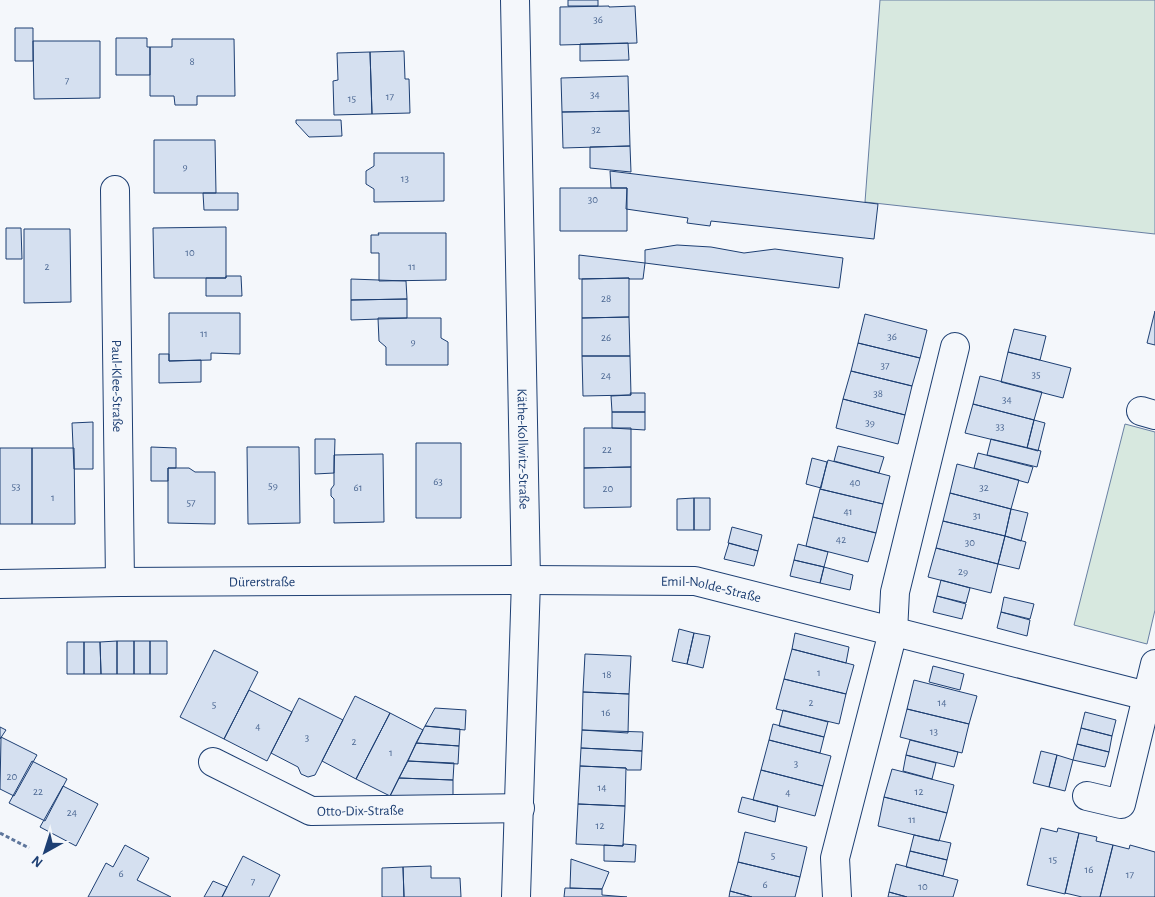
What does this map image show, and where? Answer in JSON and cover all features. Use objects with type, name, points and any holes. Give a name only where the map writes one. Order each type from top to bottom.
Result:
[{"type":"street","name":"Käthe-Kollwitz-Straße","points":[[515,0],[526,580],[516,897]]},
{"type":"street","name":"Paul-Klee-Straße","points":[[115,190],[120,582]]},
{"type":"street","points":[[837,897],[835,858],[893,632],[895,592],[955,347]]},
{"type":"street","name":"Dürerstraße","points":[[0,584],[526,580]]},
{"type":"street","name":"Emil-Nolde-Straße","points":[[526,580],[694,581],[1147,696]]},
{"type":"street","points":[[1087,796],[1121,804],[1155,664]]},
{"type":"street","name":"Otto-Dix-Straße","points":[[213,762],[311,810],[520,808]]},
{"type":"path","points":[[0,833],[29,848]]},
{"type":"shaded area","points":[[880,0],[1155,0],[1155,234],[865,202]]},
{"type":"shaded area","points":[[1125,424],[1155,432],[1155,610],[1147,644],[1074,625]]},
{"type":"building","points":[[568,0],[598,0],[598,6],[568,6]]},
{"type":"building","points":[[635,6],[637,43],[560,45],[560,7]]},
{"type":"building","points":[[15,28],[33,28],[33,61],[15,61]]},
{"type":"building","points":[[116,38],[147,38],[147,47],[150,47],[150,75],[116,75]]},
{"type":"building","points":[[172,39],[234,39],[235,96],[197,96],[197,105],[175,105],[174,96],[150,96],[150,47],[172,47]]},
{"type":"building","points":[[33,41],[100,41],[100,98],[34,99]]},
{"type":"building","points":[[628,43],[629,60],[580,61],[580,44]]},
{"type":"building","points":[[404,51],[405,79],[409,79],[410,113],[372,114],[370,52]]},
{"type":"building","points":[[370,52],[372,114],[334,115],[333,81],[338,80],[337,53]]},
{"type":"building","points":[[628,76],[629,111],[562,112],[561,78]]},
{"type":"building","points":[[629,111],[630,146],[563,148],[562,112]]},
{"type":"building","points":[[296,120],[341,120],[342,136],[309,137],[296,123]]},
{"type":"building","points":[[154,140],[215,140],[216,193],[154,193]]},
{"type":"building","points":[[630,146],[631,172],[590,168],[590,147]]},
{"type":"building","points":[[374,153],[444,153],[444,201],[374,202],[374,189],[366,184],[366,171],[374,166]]},
{"type":"building","points":[[610,171],[878,204],[874,239],[711,221],[710,226],[687,223],[688,218],[626,209],[627,188],[611,188]]},
{"type":"building","points":[[560,188],[627,188],[627,231],[560,231]]},
{"type":"building","points":[[203,193],[238,193],[238,210],[204,210]]},
{"type":"building","points":[[226,227],[226,278],[154,278],[153,228]]},
{"type":"building","points":[[6,228],[21,228],[22,259],[6,259]]},
{"type":"building","points":[[24,229],[70,229],[71,302],[24,303]]},
{"type":"building","points":[[378,233],[446,233],[446,280],[379,281],[379,253],[371,253],[371,235],[379,235]]},
{"type":"building","points":[[677,245],[711,247],[744,253],[775,249],[843,258],[839,288],[645,263],[645,250]]},
{"type":"building","points":[[579,255],[645,263],[643,279],[579,279]]},
{"type":"building","points":[[226,276],[241,276],[242,296],[206,296],[206,278],[226,278]]},
{"type":"building","points":[[629,278],[629,317],[582,318],[582,279]]},
{"type":"building","points":[[351,279],[406,281],[407,299],[351,300]]},
{"type":"building","points":[[407,299],[407,318],[351,320],[351,300]]},
{"type":"building","points":[[1155,311],[1155,345],[1147,343]]},
{"type":"building","points":[[169,313],[240,313],[240,354],[211,353],[211,360],[169,361]]},
{"type":"building","points":[[865,314],[927,330],[920,358],[858,343]]},
{"type":"building","points":[[629,317],[630,356],[582,356],[582,318]]},
{"type":"building","points":[[378,318],[441,318],[441,338],[448,342],[448,365],[386,365],[386,347],[379,341]]},
{"type":"building","points":[[1014,329],[1046,336],[1040,360],[1008,352]]},
{"type":"building","points":[[858,343],[920,358],[912,386],[851,371]]},
{"type":"building","points":[[1008,352],[1071,368],[1063,398],[1001,382]]},
{"type":"building","points":[[159,354],[169,354],[169,361],[201,360],[201,382],[159,383]]},
{"type":"building","points":[[582,356],[630,356],[631,395],[583,396]]},
{"type":"building","points":[[851,371],[912,386],[905,415],[843,399]]},
{"type":"building","points":[[980,376],[1042,392],[1034,420],[973,404]]},
{"type":"building","points":[[630,393],[645,393],[645,412],[612,412],[611,396],[631,395]]},
{"type":"building","points":[[843,399],[905,415],[898,444],[836,428]]},
{"type":"building","points":[[973,404],[1034,420],[1027,448],[965,433]]},
{"type":"building","points":[[612,412],[645,412],[645,430],[612,428]]},
{"type":"building","points":[[1034,420],[1045,423],[1038,451],[1027,448]]},
{"type":"building","points":[[93,422],[93,469],[74,469],[72,423]]},
{"type":"building","points":[[584,428],[631,428],[631,467],[584,468]]},
{"type":"building","points":[[315,439],[335,439],[334,473],[315,474]]},
{"type":"building","points":[[991,439],[1041,451],[1037,467],[987,455]]},
{"type":"building","points":[[416,443],[461,443],[461,518],[416,518]]},
{"type":"building","points":[[838,446],[884,457],[879,473],[834,461]]},
{"type":"building","points":[[151,447],[176,448],[176,468],[168,468],[168,481],[151,481]]},
{"type":"building","points":[[247,447],[299,447],[300,523],[248,524]]},
{"type":"building","points":[[0,448],[32,448],[32,524],[0,524]]},
{"type":"building","points":[[32,448],[74,448],[75,524],[32,524]]},
{"type":"building","points":[[978,453],[1033,467],[1028,483],[974,468]]},
{"type":"building","points":[[383,454],[384,522],[334,523],[334,499],[331,496],[331,489],[334,485],[334,455]]},
{"type":"building","points":[[812,458],[827,462],[821,488],[806,484]]},
{"type":"building","points":[[828,460],[890,476],[883,504],[820,489]]},
{"type":"building","points":[[957,464],[1019,480],[1011,509],[950,493]]},
{"type":"building","points":[[631,467],[631,507],[584,508],[584,468]]},
{"type":"building","points":[[168,468],[189,468],[195,472],[215,472],[215,524],[168,523]]},
{"type":"building","points":[[820,489],[883,504],[876,533],[813,517]]},
{"type":"building","points":[[950,493],[1011,509],[1005,536],[943,521]]},
{"type":"building","points":[[694,498],[710,498],[710,530],[694,530]]},
{"type":"building","points":[[694,498],[694,530],[677,530],[677,499]]},
{"type":"building","points":[[1011,509],[1028,513],[1021,541],[1005,536]]},
{"type":"building","points":[[813,517],[876,533],[868,562],[806,546]]},
{"type":"building","points":[[943,521],[1005,536],[998,564],[936,548]]},
{"type":"building","points":[[732,527],[762,535],[758,551],[728,543]]},
{"type":"building","points":[[1005,536],[1026,542],[1019,569],[998,564]]},
{"type":"building","points":[[729,543],[758,551],[754,566],[724,559]]},
{"type":"building","points":[[798,544],[828,552],[824,567],[794,560]]},
{"type":"building","points":[[936,548],[998,564],[991,593],[928,577]]},
{"type":"building","points":[[794,560],[824,567],[820,583],[790,576]]},
{"type":"building","points":[[824,567],[853,575],[850,590],[820,583]]},
{"type":"building","points":[[941,580],[970,588],[966,603],[937,596]]},
{"type":"building","points":[[937,596],[966,604],[962,619],[933,612]]},
{"type":"building","points":[[1004,597],[1034,604],[1030,619],[1001,612]]},
{"type":"building","points":[[1001,612],[1030,620],[1027,636],[997,628]]},
{"type":"building","points":[[679,629],[694,633],[687,664],[672,661]]},
{"type":"building","points":[[694,633],[710,636],[703,668],[687,664]]},
{"type":"building","points":[[795,633],[849,647],[846,663],[792,649]]},
{"type":"building","points":[[117,641],[134,641],[134,674],[117,674]]},
{"type":"building","points":[[117,641],[117,674],[101,674],[100,642]]},
{"type":"building","points":[[134,641],[150,641],[150,674],[134,674]]},
{"type":"building","points":[[150,641],[167,641],[167,674],[150,674]]},
{"type":"building","points":[[67,642],[84,642],[84,674],[67,674]]},
{"type":"building","points":[[84,642],[100,642],[101,674],[84,674]]},
{"type":"building","points":[[792,649],[854,665],[846,694],[784,679]]},
{"type":"building","points":[[214,650],[258,672],[224,739],[180,717]]},
{"type":"building","points":[[585,654],[631,656],[629,694],[583,692]]},
{"type":"building","points":[[933,666],[964,674],[960,690],[929,682]]},
{"type":"building","points":[[784,679],[846,694],[839,724],[776,709]]},
{"type":"building","points":[[914,680],[977,696],[969,724],[907,709]]},
{"type":"building","points":[[249,690],[292,712],[267,761],[224,739]]},
{"type":"building","points":[[583,692],[629,694],[628,733],[582,730]]},
{"type":"building","points":[[355,696],[390,713],[356,779],[322,761]]},
{"type":"building","points":[[299,698],[343,720],[315,775],[308,777],[301,774],[298,767],[271,753]]},
{"type":"building","points":[[435,708],[466,710],[465,730],[425,726]]},
{"type":"building","points":[[907,709],[969,724],[962,753],[900,737]]},
{"type":"building","points":[[783,710],[828,722],[824,737],[779,726]]},
{"type":"building","points":[[1085,712],[1116,720],[1112,736],[1081,728]]},
{"type":"building","points":[[390,713],[423,730],[390,796],[356,779]]},
{"type":"building","points":[[773,724],[824,737],[820,753],[769,740]]},
{"type":"building","points":[[425,726],[460,729],[459,746],[416,743]]},
{"type":"building","points":[[0,727],[6,730],[0,739]]},
{"type":"building","points":[[1081,728],[1112,736],[1109,752],[1077,744]]},
{"type":"building","points":[[582,730],[643,732],[642,751],[581,748]]},
{"type":"building","points":[[1,737],[37,755],[14,796],[0,789]]},
{"type":"building","points":[[769,740],[831,756],[823,786],[761,770]]},
{"type":"building","points":[[910,740],[958,752],[954,767],[906,755]]},
{"type":"building","points":[[416,743],[459,746],[458,764],[408,761]]},
{"type":"building","points":[[1077,744],[1109,752],[1105,767],[1073,760]]},
{"type":"building","points":[[581,748],[642,751],[641,770],[580,766]]},
{"type":"building","points":[[1041,751],[1057,755],[1049,787],[1033,783]]},
{"type":"building","points":[[906,755],[936,763],[932,779],[903,771]]},
{"type":"building","points":[[1057,755],[1073,760],[1065,791],[1049,787]]},
{"type":"building","points":[[32,761],[67,779],[45,821],[9,803]]},
{"type":"building","points":[[408,761],[454,763],[453,780],[399,778]]},
{"type":"building","points":[[580,766],[626,768],[625,806],[578,804]]},
{"type":"building","points":[[892,769],[954,785],[947,813],[884,797]]},
{"type":"building","points":[[761,770],[823,786],[815,816],[753,800]]},
{"type":"building","points":[[399,778],[453,780],[453,798],[390,796]]},
{"type":"building","points":[[63,786],[98,804],[76,846],[40,827]]},
{"type":"building","points":[[742,797],[778,806],[775,822],[738,812]]},
{"type":"building","points":[[884,797],[947,813],[939,841],[878,826]]},
{"type":"building","points":[[578,804],[625,806],[623,846],[576,844]]},
{"type":"building","points":[[1041,828],[1057,832],[1058,828],[1079,833],[1065,894],[1027,885]]},
{"type":"building","points":[[745,832],[807,847],[800,877],[738,862]]},
{"type":"building","points":[[1079,833],[1097,837],[1096,841],[1113,845],[1100,897],[1082,897],[1065,893]]},
{"type":"building","points":[[914,835],[951,843],[947,860],[910,851]]},
{"type":"building","points":[[623,844],[636,845],[635,862],[604,861],[604,845],[623,846]]},
{"type":"building","points":[[125,845],[149,858],[137,880],[171,897],[88,897],[106,863],[113,867]]},
{"type":"building","points":[[1113,845],[1129,849],[1130,845],[1155,852],[1155,897],[1100,897]]},
{"type":"building","points":[[910,851],[947,860],[943,876],[906,867]]},
{"type":"building","points":[[243,856],[280,875],[269,897],[222,897]]},
{"type":"building","points":[[571,859],[609,872],[602,889],[570,888]]},
{"type":"building","points":[[738,862],[800,877],[795,897],[752,897],[730,891]]},
{"type":"building","points":[[896,864],[958,880],[953,897],[907,897],[889,892]]},
{"type":"building","points":[[431,866],[431,878],[460,878],[461,897],[404,897],[403,867]]},
{"type":"building","points":[[403,867],[404,897],[382,897],[382,868]]},
{"type":"building","points":[[213,881],[227,887],[222,897],[204,897]]},
{"type":"building","points":[[565,888],[602,889],[602,895],[627,897],[564,897]]},
{"type":"building","points":[[730,891],[752,897],[729,897]]},
{"type":"building","points":[[889,892],[907,897],[888,897]]}]
